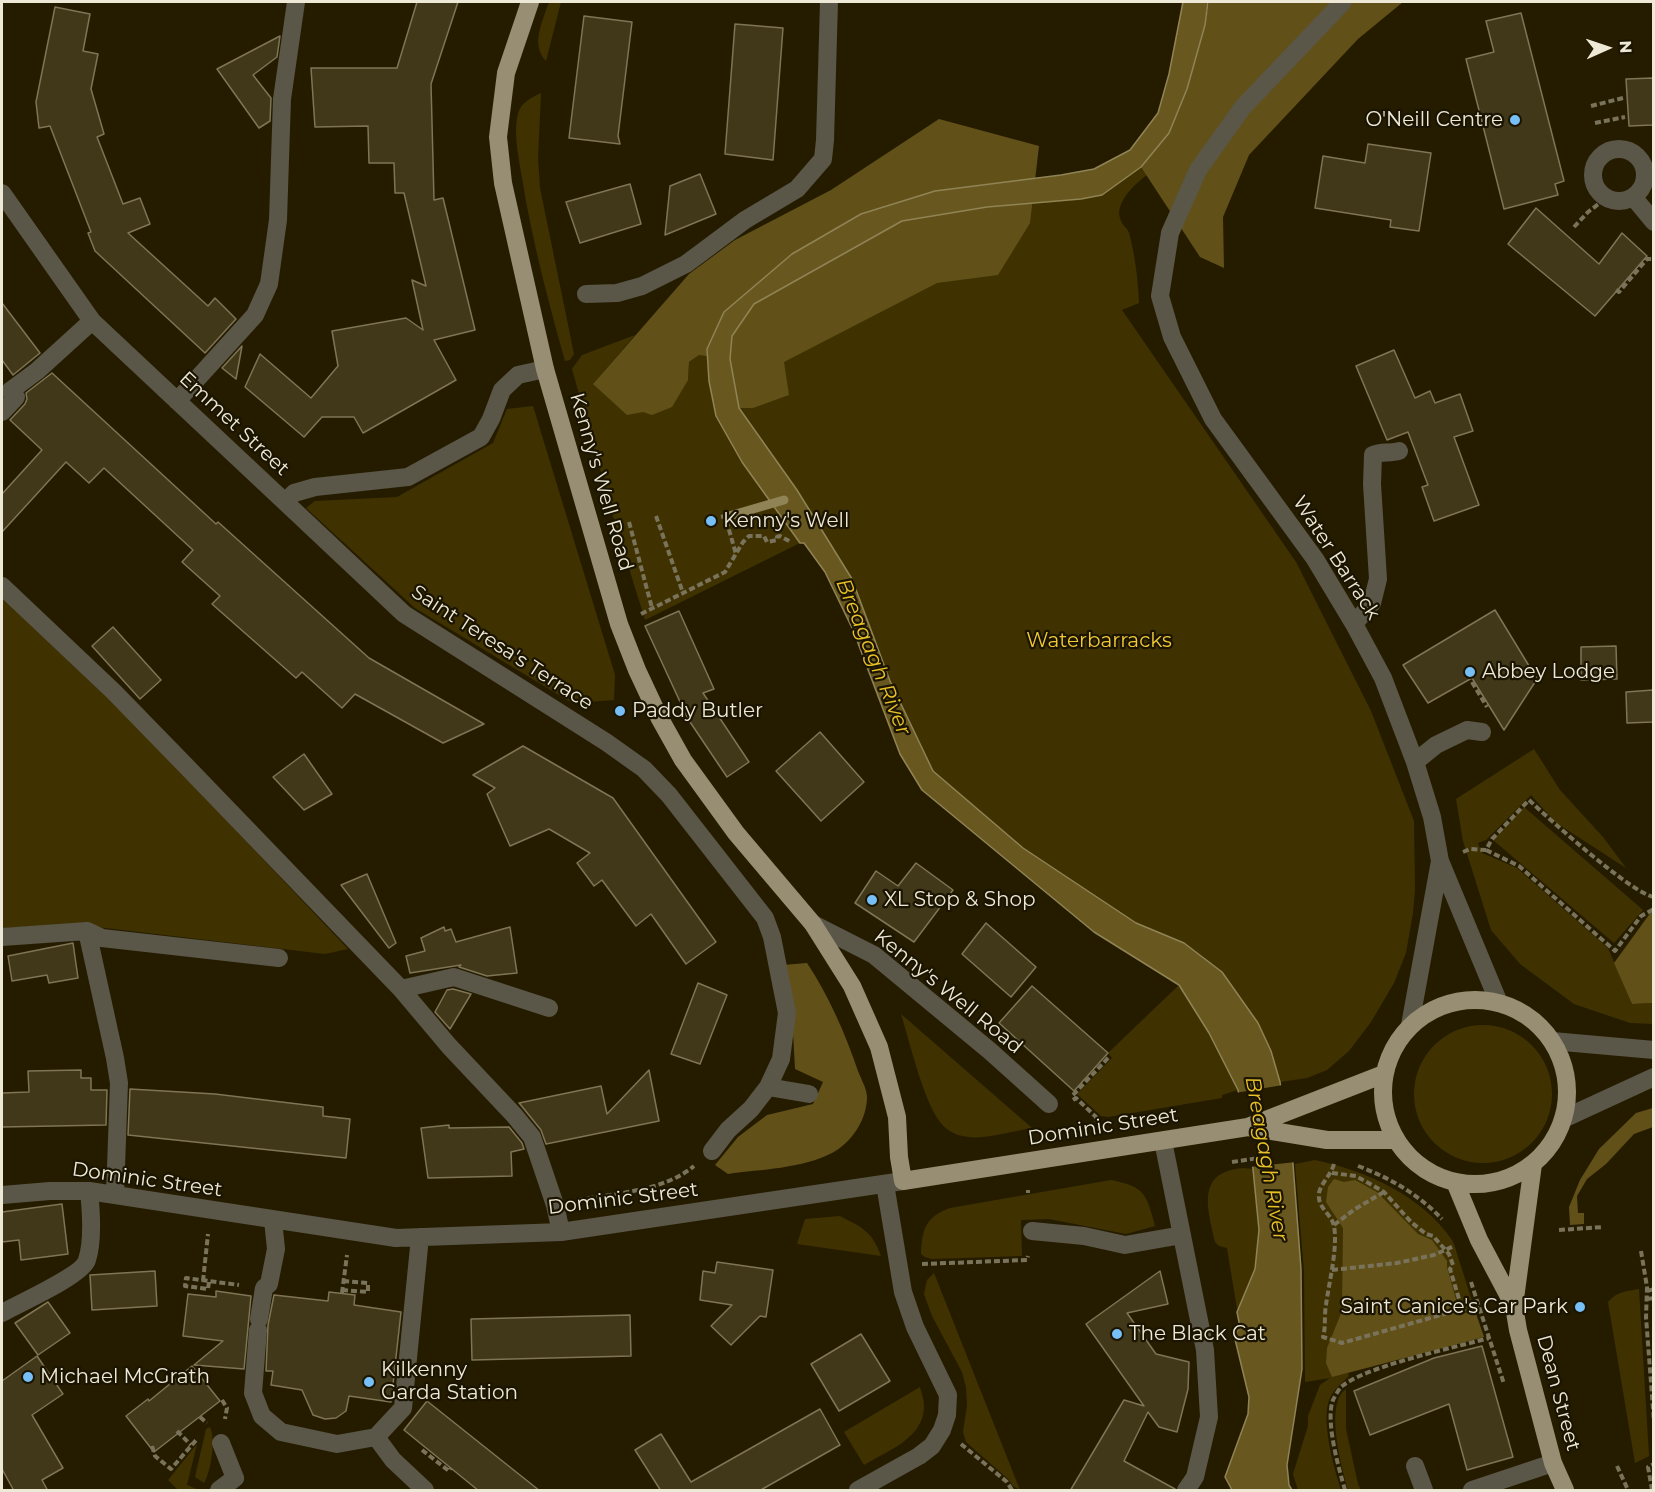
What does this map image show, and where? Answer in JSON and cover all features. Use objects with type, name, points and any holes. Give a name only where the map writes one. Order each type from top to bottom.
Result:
[{"type":"main road","name":"Kenny's Well Road","points":[[530,2],[506,73],[498,138],[503,183],[545,369],[619,624],[637,670],[683,760],[736,833],[813,924],[852,986],[879,1047],[897,1117],[899,1157],[894,1183]]},
{"type":"main road","points":[[1468,1000],[1499,1003],[1520,1011],[1538,1024],[1552,1041],[1563,1066],[1567,1093],[1563,1119],[1551,1144],[1533,1164],[1509,1178],[1482,1184],[1455,1182],[1432,1174],[1412,1159],[1396,1140],[1387,1119],[1382,1097],[1384,1074],[1393,1048],[1410,1025],[1437,1008],[1468,1000]]},
{"type":"main road","name":"Dominic Street","points":[[894,1183],[1248,1127],[1384,1074]]},
{"type":"main road","name":"Dominic Street","points":[[1248,1127],[1311,1138],[1396,1140]]},
{"type":"main road","name":"Dean Street","points":[[1514,1306],[1533,1164]]},
{"type":"main road","name":"Dean Street","points":[[1455,1182],[1479,1240],[1514,1306],[1553,1462],[1565,1491]]},
{"type":"street","points":[[177,401],[255,315],[268,284],[278,220],[282,99],[296,2]]},
{"type":"street","points":[[586,294],[616,293],[642,286],[686,264],[746,220],[796,189],[823,159],[829,2]]},
{"type":"street","name":"Water Barrack","points":[[1343,2],[1243,107],[1198,170],[1170,232],[1160,296],[1172,337],[1213,419],[1316,559],[1383,678],[1415,762],[1432,817],[1440,861],[1499,1003]]},
{"type":"street","points":[[1624,148],[1638,156],[1645,170],[1644,185],[1634,198],[1620,202],[1605,199],[1595,188],[1592,174],[1596,159],[1608,150],[1624,148]]},
{"type":"street","name":"Emmet Street","points":[[2,193],[92,321],[285,502],[294,493],[315,487],[408,477],[481,437],[502,390],[518,375],[545,369]]},
{"type":"street","points":[[1634,198],[1653,222]]},
{"type":"street","points":[[2,412],[16,397],[10,391],[37,371],[92,321]]},
{"type":"street","points":[[1354,624],[1372,603],[1378,579],[1372,484],[1373,455],[1399,451]]},
{"type":"street","name":"Saint Teresa's Terrace","points":[[285,502],[405,614],[606,742],[644,769],[669,795],[765,918],[772,937],[788,1013],[780,1059],[768,1088],[706,1156]]},
{"type":"street","points":[[2,586],[114,692],[401,989],[448,1046],[532,1137],[555,1205],[561,1232]]},
{"type":"street","points":[[1415,762],[1436,745],[1467,730],[1482,732]]},
{"type":"street","name":"Water Barrack","points":[[1410,1025],[1440,861]]},
{"type":"street","name":"Kenny's Well Road","points":[[813,924],[874,955],[990,1051],[1049,1104]]},
{"type":"street","points":[[87,931],[119,1083],[115,1195]]},
{"type":"street","points":[[2,937],[87,931],[102,938],[279,958]]},
{"type":"street","points":[[401,989],[454,977],[549,1008]]},
{"type":"street","points":[[1552,1041],[1653,1050]]},
{"type":"street","points":[[1563,1119],[1653,1077]]},
{"type":"street","points":[[768,1088],[809,1095]]},
{"type":"street","points":[[1163,1141],[1205,1350],[1209,1417],[1195,1477],[1186,1491]]},
{"type":"street","points":[[858,1491],[932,1446],[942,1430],[946,1415],[948,1395],[915,1327],[903,1292],[894,1183]]},
{"type":"street","name":"Dominic Street","points":[[2,1195],[89,1191],[396,1238],[561,1232],[894,1183]]},
{"type":"street","points":[[2,1313],[82,1268],[87,1261],[92,1215],[89,1191]]},
{"type":"street","points":[[273,1220],[276,1249],[269,1284],[264,1288],[258,1324],[252,1394],[262,1416],[281,1432],[337,1444],[376,1437],[403,1408],[420,1237]]},
{"type":"street","points":[[1032,1231],[1084,1236],[1125,1245],[1182,1235]]},
{"type":"street","points":[[376,1437],[393,1460],[425,1491]]},
{"type":"street","points":[[219,1491],[235,1478],[221,1443]]},
{"type":"street","points":[[1472,1491],[1553,1462]]},
{"type":"street","points":[[1415,1466],[1424,1491]]},
{"type":"path","points":[[1591,106],[1623,98]]},
{"type":"path","points":[[1595,123],[1625,117]]},
{"type":"path","points":[[1574,227],[1605,199]]},
{"type":"path","points":[[1616,290],[1619,292],[1647,259],[1653,259]]},
{"type":"path","points":[[656,516],[683,593]]},
{"type":"path","points":[[721,517],[725,516],[736,555]]},
{"type":"path","points":[[629,522],[652,608]]},
{"type":"path","points":[[642,613],[725,572],[749,536],[764,536],[768,542],[777,540],[775,537],[780,536],[791,542]]},
{"type":"path","points":[[1486,850],[1492,839],[1529,800],[1553,823],[1625,881],[1653,897]]},
{"type":"path","points":[[1440,861],[1470,849],[1486,850],[1519,866],[1615,951],[1641,916],[1653,909]]},
{"type":"path","points":[[1096,1122],[1096,1117],[1075,1096],[1109,1056]]},
{"type":"path","points":[[555,1205],[661,1183],[682,1176],[706,1156]]},
{"type":"path","points":[[1338,1159],[1319,1193],[1321,1208],[1334,1225],[1332,1270],[1325,1306],[1323,1337],[1342,1343],[1462,1309],[1479,1308]]},
{"type":"path","points":[[1353,1164],[1377,1173],[1403,1187],[1420,1198],[1446,1224]]},
{"type":"path","points":[[1332,1173],[1356,1176],[1384,1192],[1411,1222],[1426,1234],[1434,1236],[1449,1254],[1453,1265],[1450,1269],[1462,1309]]},
{"type":"path","points":[[1334,1225],[1384,1192]]},
{"type":"path","points":[[1559,1230],[1603,1227]]},
{"type":"path","points":[[919,1264],[1027,1260],[1032,1231]]},
{"type":"path","points":[[1332,1270],[1397,1263],[1434,1255],[1459,1245],[1455,1237]]},
{"type":"path","points":[[203,1281],[207,1238]]},
{"type":"path","points":[[1641,1251],[1647,1291],[1646,1317],[1653,1422]]},
{"type":"path","points":[[344,1281],[368,1283],[368,1292],[342,1292],[346,1261]]},
{"type":"path","points":[[1469,1277],[1507,1393]]},
{"type":"path","points":[[208,1282],[208,1289],[185,1286],[186,1278],[264,1288]]},
{"type":"path","points":[[1647,1291],[1653,1289]]},
{"type":"path","points":[[1647,1299],[1653,1298]]},
{"type":"path","points":[[1345,1491],[1332,1434],[1332,1404],[1341,1388],[1356,1378],[1381,1368],[1489,1338]]},
{"type":"path","points":[[222,1400],[227,1408]]},
{"type":"path","points":[[942,1430],[1007,1482],[1012,1491]]},
{"type":"path","points":[[177,1431],[192,1445]]},
{"type":"path","points":[[152,1446],[155,1456],[171,1469],[201,1434]]},
{"type":"path","points":[[415,1444],[449,1471],[451,1468]]},
{"type":"path","points":[[1652,1491],[1648,1467],[1653,1464]]},
{"type":"path","points":[[1617,1466],[1628,1491]]},
{"type":"green space","points":[[549,2],[561,2],[546,61],[541,55],[538,40]]},
{"type":"green space","points":[[541,93],[538,158],[540,188],[574,354],[570,360],[565,361],[536,247],[517,146],[516,129],[519,110],[527,101]]},
{"type":"green space","name":"Waterbarracks","points":[[1141,167],[1147,175],[1126,195],[1119,214],[1131,241],[1139,303],[1122,310],[1296,562],[1371,711],[1414,821],[1413,913],[1406,953],[1394,983],[1371,1022],[1349,1051],[1327,1070],[1307,1078],[1280,1082],[1271,1051],[1184,943],[1136,923],[1023,848],[933,771],[890,681],[852,579],[797,490],[739,408],[754,304],[987,207],[1102,195]]},
{"type":"green space","points":[[635,335],[593,384],[688,380],[689,362],[707,349],[709,381],[742,462],[800,543],[645,620],[572,369],[582,355]]},
{"type":"green space","points":[[533,406],[615,675],[614,700],[572,703],[415,608],[306,508],[315,501],[397,497],[493,443],[507,409]]},
{"type":"green space","points":[[2,598],[139,728],[348,949],[325,954],[80,925],[2,928]]},
{"type":"green space","points":[[1534,749],[1560,790],[1603,837],[1626,868],[1555,822],[1531,795],[1486,840],[1478,843],[1482,853],[1517,868],[1608,948],[1632,1004],[1653,1003],[1653,1024],[1630,1023],[1574,1004],[1520,964],[1491,930],[1463,841],[1456,799]]},
{"type":"green space","points":[[1524,807],[1643,910],[1614,943],[1493,840]]},
{"type":"green space","points":[[1179,985],[1209,1033],[1238,1090],[1222,1095],[1222,1098],[1108,1117],[1101,1116],[1077,1094],[1112,1058],[1108,1053]]},
{"type":"green space","points":[[901,1014],[1032,1128],[971,1137],[957,1134],[945,1127],[928,1100]]},
{"type":"green space","points":[[1483,1025],[1509,1030],[1532,1045],[1547,1068],[1552,1094],[1547,1120],[1532,1143],[1509,1158],[1483,1163],[1457,1158],[1434,1143],[1419,1120],[1414,1094],[1419,1068],[1434,1045],[1457,1030]]},
{"type":"green space","points":[[1315,1160],[1354,1171],[1391,1187],[1425,1210],[1439,1224],[1455,1246],[1484,1337],[1348,1373],[1349,1376],[1336,1389],[1327,1407],[1329,1444],[1341,1490],[1298,1490],[1293,1474],[1308,1426],[1308,1416],[1320,1385],[1330,1378],[1305,1382],[1304,1271],[1295,1164]]},
{"type":"green space","points":[[1253,1169],[1279,1287],[1234,1335],[1240,1327],[1227,1248],[1215,1242],[1208,1194],[1211,1184],[1217,1177],[1228,1171]]},
{"type":"green space","points":[[1111,1180],[1131,1186],[1142,1193],[1155,1226],[1126,1234],[1049,1219],[1021,1220],[1022,1256],[932,1259],[921,1254],[926,1225],[935,1216],[950,1208]]},
{"type":"green space","points":[[840,1216],[866,1231],[881,1256],[797,1244],[805,1219]]},
{"type":"green space","points":[[934,1273],[1020,1490],[966,1442],[963,1432],[967,1406],[966,1387],[962,1372],[932,1316],[924,1294],[927,1280]]},
{"type":"green space","points":[[1639,1289],[1649,1456],[1635,1463],[1608,1302],[1618,1294]]},
{"type":"green space","points":[[920,1387],[924,1405],[923,1416],[912,1435],[893,1449],[864,1465],[844,1432]]},
{"type":"green space","points":[[1346,1389],[1346,1429],[1361,1490],[1348,1490],[1336,1437],[1336,1408],[1340,1396]]},
{"type":"green space","points":[[210,1427],[213,1440],[212,1455],[204,1483],[195,1477],[206,1429]]},
{"type":"green space","points":[[197,1444],[187,1485],[199,1490],[178,1490],[168,1480]]},
{"type":"shaded area","points":[[1209,2],[1403,2],[1358,39],[1249,155],[1223,217],[1224,268],[1200,257],[1141,167],[1169,133],[1187,89]]},
{"type":"shaded area","points":[[939,119],[1039,146],[1030,223],[998,275],[937,283],[784,362],[789,395],[753,408],[739,408],[730,359],[699,355],[689,362],[688,380],[672,407],[652,415],[643,412],[627,415],[593,384],[689,274],[735,240],[831,190]]},
{"type":"shaded area","points":[[1651,912],[1654,913],[1653,1003],[1632,1004],[1614,963]]},
{"type":"shaded area","points":[[807,963],[836,1015],[865,1087],[867,1097],[864,1114],[857,1130],[832,1153],[781,1168],[728,1174],[715,1165],[738,1137],[767,1115],[813,1104],[823,1082],[795,1069],[792,1014],[783,965]]},
{"type":"shaded area","points":[[1653,1108],[1653,1127],[1634,1134],[1606,1164],[1587,1179],[1577,1196],[1578,1213],[1584,1213],[1584,1224],[1570,1225],[1569,1207],[1580,1180],[1599,1149],[1636,1113]]},
{"type":"shaded area","points":[[1334,1179],[1344,1182],[1355,1180],[1377,1192],[1418,1234],[1432,1240],[1447,1261],[1460,1314],[1475,1311],[1484,1337],[1332,1377],[1326,1363],[1327,1348],[1342,1311],[1343,1228],[1326,1202],[1328,1187]]},
{"type":"water","name":"Breagagh River","points":[[1183,2],[1208,2],[1205,25],[1187,89],[1169,133],[1141,167],[1102,195],[987,207],[902,221],[754,304],[732,336],[730,359],[739,408],[797,490],[852,579],[890,681],[933,771],[1023,848],[1136,923],[1184,943],[1222,972],[1258,1023],[1271,1051],[1280,1082],[1293,1164],[1301,1269],[1302,1369],[1287,1465],[1289,1485],[1292,1490],[1232,1490],[1225,1477],[1248,1414],[1249,1397],[1234,1335],[1240,1327],[1237,1312],[1255,1269],[1259,1230],[1253,1169],[1238,1090],[1209,1033],[1179,985],[1094,932],[922,790],[900,754],[853,630],[825,572],[804,543],[800,543],[742,462],[716,416],[709,381],[707,349],[724,312],[792,254],[861,214],[935,191],[1094,169],[1130,150],[1158,113],[1169,74]]},
{"type":"pier","points":[[1283,1085],[1296,1162],[1250,1167],[1235,1093]]},
{"type":"building","points":[[417,2],[458,2],[431,84],[434,200],[443,198],[475,330],[434,340],[456,380],[363,433],[354,417],[322,417],[304,437],[245,387],[260,354],[311,398],[338,366],[332,331],[406,318],[423,330],[412,280],[426,286],[404,193],[395,193],[394,163],[369,163],[368,126],[315,127],[311,68],[397,68]]},
{"type":"building","points":[[55,7],[90,14],[83,51],[98,54],[91,89],[104,134],[97,137],[123,204],[140,198],[150,224],[128,233],[208,306],[215,298],[236,319],[205,353],[95,251],[88,233],[91,232],[50,126],[39,128],[36,102]]},
{"type":"building","points":[[1521,13],[1564,181],[1555,184],[1558,195],[1504,209],[1466,59],[1494,52],[1486,21]]},
{"type":"building","points":[[584,16],[632,22],[618,136],[620,144],[569,138]]},
{"type":"building","points":[[735,24],[783,28],[773,160],[725,154]]},
{"type":"building","points":[[280,36],[277,57],[253,75],[271,98],[270,121],[259,128],[217,69]]},
{"type":"building","points":[[1653,78],[1653,125],[1629,126],[1626,79]]},
{"type":"building","points":[[1368,144],[1431,153],[1419,231],[1390,227],[1391,220],[1315,208],[1323,156],[1365,163]]},
{"type":"building","points":[[700,174],[716,214],[665,235],[670,186]]},
{"type":"building","points":[[630,184],[641,224],[580,243],[566,202]]},
{"type":"building","points":[[1536,208],[1599,264],[1622,233],[1647,256],[1595,316],[1508,244]]},
{"type":"building","points":[[2,303],[40,353],[13,375],[2,360]]},
{"type":"building","points":[[242,346],[236,379],[222,368]]},
{"type":"building","points":[[1394,350],[1415,398],[1430,391],[1435,403],[1460,394],[1473,431],[1454,437],[1479,505],[1434,521],[1422,487],[1428,485],[1408,432],[1387,440],[1356,366]]},
{"type":"building","points":[[52,373],[216,524],[218,522],[369,658],[484,724],[443,743],[355,694],[342,708],[302,672],[296,678],[212,604],[220,596],[182,562],[193,550],[104,468],[89,483],[66,462],[2,532],[2,494],[42,450],[10,420],[25,404],[26,393]]},
{"type":"building","name":"Abbey Lodge","points":[[1495,610],[1537,679],[1504,730],[1472,678],[1428,703],[1403,665]]},
{"type":"building","points":[[679,611],[714,689],[703,693],[749,762],[727,777],[688,719],[645,626]]},
{"type":"building","points":[[113,627],[161,680],[140,699],[92,646]]},
{"type":"building","points":[[1616,646],[1617,679],[1581,680],[1581,647]]},
{"type":"building","points":[[1653,690],[1653,722],[1627,723],[1626,692]]},
{"type":"building","points":[[820,732],[864,782],[821,821],[776,771]]},
{"type":"building","points":[[523,746],[613,798],[716,942],[686,964],[651,914],[636,926],[602,880],[594,886],[577,863],[590,853],[549,829],[510,846],[487,794],[495,788],[473,775]]},
{"type":"building","points":[[304,754],[332,794],[304,810],[273,777]]},
{"type":"building","points":[[916,863],[953,890],[914,942],[855,903],[876,871],[898,886]]},
{"type":"building","points":[[367,874],[396,943],[389,948],[341,885]]},
{"type":"building","points":[[986,923],[1036,967],[1011,997],[962,954]]},
{"type":"building","points":[[444,927],[445,931],[451,929],[456,942],[510,927],[517,973],[487,976],[459,967],[461,965],[410,973],[406,956],[425,951],[421,938]]},
{"type":"building","points":[[73,943],[78,978],[49,983],[47,975],[12,981],[8,956]]},
{"type":"building","points":[[698,983],[727,995],[700,1064],[671,1054]]},
{"type":"building","points":[[1032,986],[1108,1053],[1074,1091],[999,1023]]},
{"type":"building","points":[[453,989],[471,994],[450,1029],[435,1012],[447,990]]},
{"type":"building","points":[[81,1070],[81,1078],[91,1078],[91,1090],[107,1090],[106,1125],[2,1127],[2,1093],[29,1092],[28,1071]]},
{"type":"building","points":[[649,1070],[659,1121],[546,1144],[541,1130],[519,1103],[601,1086],[607,1114]]},
{"type":"building","points":[[130,1089],[215,1094],[323,1107],[323,1116],[350,1119],[346,1158],[128,1135]]},
{"type":"building","points":[[449,1125],[449,1128],[509,1127],[524,1149],[511,1152],[512,1176],[428,1178],[421,1128]]},
{"type":"building","points":[[62,1204],[68,1254],[21,1260],[19,1240],[2,1242],[2,1212]]},
{"type":"building","points":[[717,1262],[773,1270],[766,1317],[760,1316],[731,1345],[711,1326],[732,1305],[700,1300],[703,1271],[715,1273]]},
{"type":"building","points":[[155,1271],[157,1306],[92,1310],[90,1275]]},
{"type":"building","points":[[1160,1271],[1168,1304],[1127,1313],[1156,1354],[1189,1362],[1188,1389],[1177,1432],[1159,1427],[1148,1412],[1124,1461],[1175,1491],[1070,1491],[1124,1400],[1144,1406],[1086,1324]]},
{"type":"building","points":[[216,1291],[251,1296],[244,1369],[194,1365],[223,1341],[183,1336],[188,1294],[216,1297]]},
{"type":"building","points":[[329,1292],[355,1295],[354,1305],[401,1312],[391,1402],[349,1396],[346,1411],[336,1418],[325,1419],[313,1415],[302,1390],[271,1385],[273,1371],[266,1371],[268,1325],[274,1295],[328,1301]]},
{"type":"building","points":[[48,1302],[70,1333],[38,1355],[15,1323]]},
{"type":"building","points":[[630,1315],[631,1356],[472,1360],[471,1319]]},
{"type":"building","points":[[861,1334],[890,1381],[839,1411],[811,1364]]},
{"type":"building","points":[[1482,1346],[1513,1457],[1467,1470],[1449,1404],[1370,1435],[1354,1391],[1434,1358]]},
{"type":"building","points":[[37,1356],[63,1394],[32,1415],[63,1468],[42,1480],[48,1491],[14,1491],[2,1469],[2,1381]]},
{"type":"building","points":[[192,1366],[220,1401],[154,1452],[126,1416],[148,1399],[149,1401]]},
{"type":"building","points":[[427,1401],[540,1491],[479,1491],[404,1430]]},
{"type":"building","points":[[820,1409],[840,1445],[759,1491],[661,1491],[635,1450],[661,1434],[691,1482]]},
{"type":"waterway","points":[[729,516],[784,500]]},
{"type":"place","name":"O'Neill Centre","points":[[1515,120]]},
{"type":"place","name":"Kenny's Well","points":[[711,521]]},
{"type":"place","name":"Abbey Lodge","points":[[1470,672]]},
{"type":"place","name":"Paddy Butler","points":[[620,711]]},
{"type":"place","name":"XL Stop & Shop","points":[[872,900]]},
{"type":"place","name":"Saint Canice's Car Park","points":[[1580,1307]]},
{"type":"place","name":"The Black Cat","points":[[1117,1334]]},
{"type":"place","name":"Michael McGrath","points":[[28,1377]]},
{"type":"place","name":"Kilkenny Garda Station","points":[[369,1382]]}]
